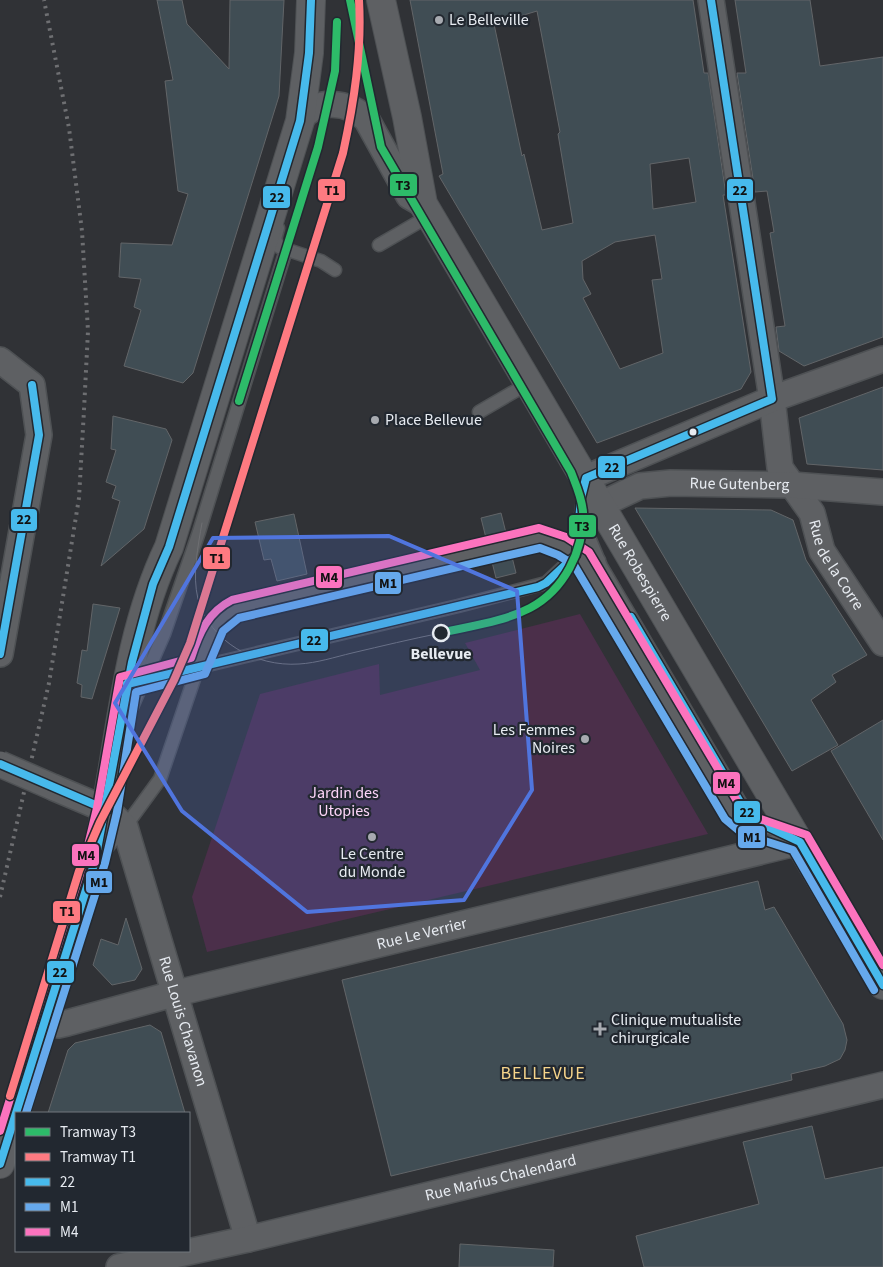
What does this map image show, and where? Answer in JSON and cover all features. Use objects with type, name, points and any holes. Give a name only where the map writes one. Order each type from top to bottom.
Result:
[{"type":"main road","points":[[381,0],[407,117],[420,205],[529,383],[600,505]]},
{"type":"main road","points":[[16,1112],[96,861],[116,819],[120,732],[136,682],[157,572],[169,547],[300,120],[309,53],[312,2]]},
{"type":"main road","name":"Rue Robespierre","points":[[600,505],[883,985]]},
{"type":"main road","points":[[0,1164],[15,1115]]},
{"type":"street","name":"Rue de la Corre","points":[[710,0],[772,399],[780,468],[812,513],[822,551],[883,643]]},
{"type":"street","points":[[300,120],[308,110],[322,104],[356,110],[367,120],[381,147],[420,205]]},
{"type":"street","points":[[586,478],[772,399],[883,359]]},
{"type":"street","points":[[0,360],[32,385],[38,435],[0,654]]},
{"type":"street","name":"Rue Gutenberg","points":[[600,505],[640,486],[663,484],[792,486],[883,492]]},
{"type":"street","points":[[0,764],[55,788],[116,819]]},
{"type":"street","name":"Rue Louis Chavanon","points":[[116,819],[173,994],[248,1239]]},
{"type":"street","name":"Rue Le Verrier","points":[[44,1020],[58,1025],[67,1023],[173,994],[800,842]]},
{"type":"street","name":"Rue Marius Chalendard","points":[[190,1252],[883,1085]]},
{"type":"street","name":"Rue Marius Chalendard","points":[[119,1267],[188,1252]]},
{"type":"lane","points":[[285,168],[290,188],[275,239],[279,247],[320,261],[335,270]]},
{"type":"lane","points":[[379,245],[420,205]]},
{"type":"lane","points":[[136,682],[171,616],[205,515],[286,250]]},
{"type":"lane","points":[[479,412],[529,383]]},
{"type":"lane","points":[[136,682],[538,587],[546,583],[576,554],[581,498],[586,478]]},
{"type":"lane","name":"Rue Robespierre","points":[[600,505],[588,535],[599,560],[743,807],[750,816],[760,823],[800,842]]},
{"type":"lane","points":[[116,819],[160,778],[213,627],[223,615],[236,609],[542,538],[562,546],[581,558],[732,812],[747,825],[800,842]]},
{"type":"lane","points":[[576,554],[591,556],[599,560]]},
{"type":"highlighted area","points":[[389,536],[517,591],[532,790],[464,900],[307,912],[182,811],[115,703],[213,538]]},
{"type":"green space","name":"Jardin des Utopies","points":[[580,614],[708,834],[207,952],[192,897],[260,694],[379,664],[380,695],[480,670],[465,643]]},
{"type":"building","points":[[157,0],[182,0],[187,24],[229,69],[230,0],[284,0],[279,96],[193,373],[183,383],[124,366],[141,310],[134,307],[141,279],[119,277],[121,243],[172,245],[188,194],[178,191],[165,81],[173,80]]},
{"type":"building","points":[[410,0],[693,0],[704,73],[708,73],[726,195],[723,195],[751,372],[741,389],[597,443],[439,176],[443,174]],"holes":[[[537,11],[560,132],[558,134],[573,223],[542,230],[524,154],[522,156],[494,24]],[[689,158],[696,202],[653,209],[650,164]],[[655,235],[662,279],[652,280],[663,353],[620,369],[583,298],[591,294],[583,279],[582,261],[615,242]]]},
{"type":"building","points":[[735,0],[810,0],[820,66],[883,57],[883,337],[804,366],[779,351],[776,327],[785,326],[770,233],[774,232],[767,191],[755,192],[737,73],[746,73]]},
{"type":"building","points":[[883,387],[883,470],[807,464],[799,418]]},
{"type":"building","points":[[113,416],[166,429],[172,440],[144,529],[101,566],[120,501],[112,498],[116,486],[106,482],[116,450],[111,449]]},
{"type":"building","points":[[635,508],[771,510],[793,520],[806,560],[867,655],[832,675],[836,682],[811,700],[838,745],[792,771]]},
{"type":"building","points":[[501,513],[507,537],[487,542],[481,518]]},
{"type":"building","points":[[294,514],[307,574],[277,581],[271,559],[264,560],[255,522]]},
{"type":"building","points":[[511,553],[516,573],[496,578],[491,558]]},
{"type":"building","points":[[93,604],[120,608],[92,699],[81,697],[82,685],[77,683],[82,650],[87,651]]},
{"type":"building","points":[[883,720],[883,840],[831,751]]},
{"type":"building","name":"Clinique mutualiste chirurgicale","points":[[758,881],[765,910],[774,907],[843,1024],[847,1040],[845,1050],[840,1059],[825,1066],[791,1074],[792,1080],[391,1176],[342,980]]},
{"type":"building","points":[[126,918],[142,969],[135,980],[112,985],[93,965],[101,939],[118,945]]},
{"type":"building","points":[[150,1025],[161,1032],[185,1112],[48,1112],[68,1050],[75,1043]]},
{"type":"building","points":[[812,1126],[825,1179],[883,1167],[883,1267],[644,1267],[636,1236],[759,1204],[743,1142]]},
{"type":"building","points":[[460,1244],[554,1250],[553,1267],[459,1267]]},
{"type":"tram line","name":"T3","points":[[350,0],[381,147],[571,472],[583,512],[580,541],[576,555],[570,568],[553,591],[520,613],[441,633]]},
{"type":"tram line","name":"T1","points":[[10,1096],[79,871],[100,822],[174,680],[190,643],[343,153],[351,115],[358,58],[359,0]]},
{"type":"tram line","name":"T3","points":[[239,401],[318,147],[335,71],[337,22]]},
{"type":"tram line","points":[[202,523],[197,551],[196,590],[198,599],[204,614],[213,628],[237,649],[251,656],[283,664],[299,664],[441,633]]},
{"type":"railway","points":[[0,897],[49,683],[79,498],[88,331],[82,231],[69,128],[44,0]]},
{"type":"transit line","name":"22","points":[[16,1112],[95,861],[132,662],[153,584],[169,547],[300,121],[309,53],[311,0]]},
{"type":"transit line","name":"22","points":[[127,684],[538,587],[546,583],[576,555],[581,498],[586,478],[772,399],[711,0]]},
{"type":"transit line","name":"22","points":[[0,654],[39,435],[32,385]]},
{"type":"transit line","name":"M4","points":[[0,1131],[85,858],[97,808],[120,677],[191,658],[205,624],[217,611],[232,600],[539,528],[566,537],[589,552],[740,806],[752,816],[807,835],[883,965]]},
{"type":"transit line","name":"M1","points":[[26,1112],[105,863],[117,812],[136,692],[205,674],[223,631],[239,618],[540,548],[558,555],[574,565],[725,819],[743,834],[793,850],[874,990]]},
{"type":"transit line","name":"22","points":[[631,617],[743,807],[750,816],[760,823],[800,842],[883,985]]},
{"type":"transit line","name":"22","points":[[0,764],[107,810]]},
{"type":"transit line","name":"22","points":[[0,1164],[15,1116]]},
{"type":"place","name":"Le Belleville","points":[[439,20]]},
{"type":"place","name":"Place Bellevue","points":[[375,420]]},
{"type":"place","name":"Bellevue","points":[[441,633]]},
{"type":"place","name":"Les Femmes Noires","points":[[585,739]]},
{"type":"place","name":"Le Centre du Monde","points":[[372,837]]},
{"type":"place","name":"Clinique mutualiste chirurgicale","points":[[600,1029]]},
{"type":"district","name":"BELLEVUE","points":[[543,1073]]}]
